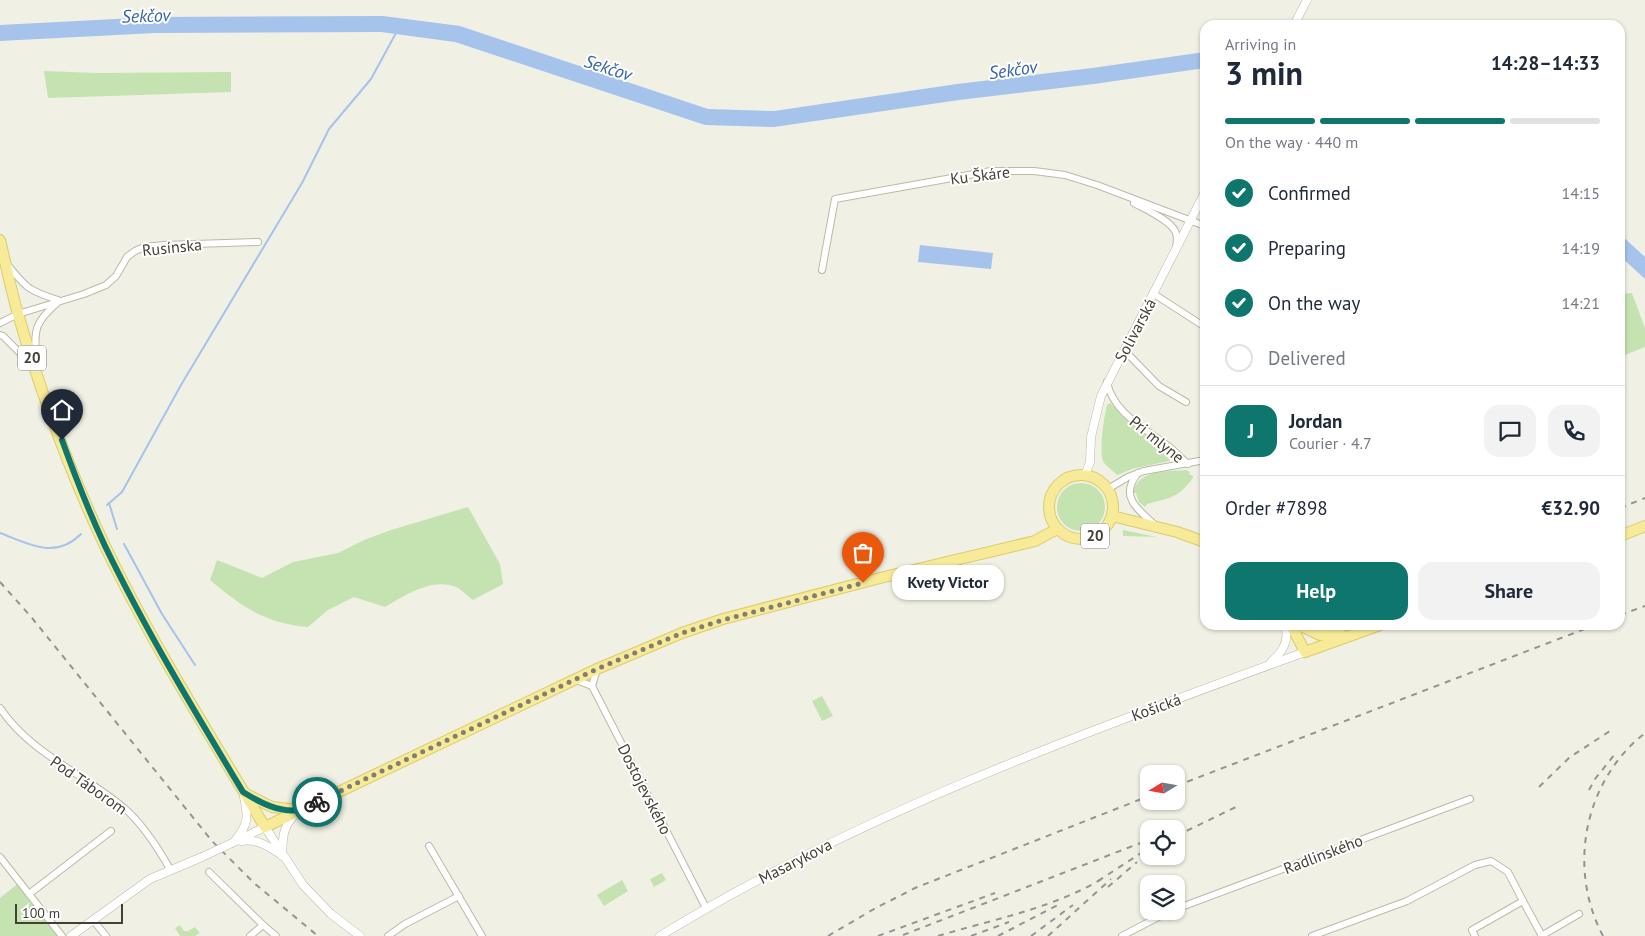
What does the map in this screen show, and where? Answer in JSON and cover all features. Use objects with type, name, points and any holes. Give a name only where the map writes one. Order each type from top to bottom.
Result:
[{"type":"main road","name":"20","points":[[0,240],[18,314],[36,369],[74,472],[104,544],[178,681],[265,827],[597,669],[682,633],[723,620],[880,578],[1035,540],[1057,530]]},
{"type":"main road","name":"20","points":[[1085,475],[1076,475],[1059,483],[1049,500],[1049,511],[1052,521],[1057,530],[1065,535],[1083,540],[1093,538],[1108,525],[1112,516],[1113,506],[1112,497],[1108,489]]},
{"type":"main road","points":[[1085,475],[1102,482],[1108,489]]},
{"type":"main road","name":"20","points":[[1112,516],[1177,532],[1200,540]]},
{"type":"main road","points":[[1625,534],[1645,526]]},
{"type":"main road","points":[[1294,630],[1305,652]]},
{"type":"main road","points":[[1310,630],[1320,635],[1350,636]]},
{"type":"main road","name":"Košická","points":[[1305,652],[1366,630]]},
{"type":"main road","points":[[243,792],[268,806],[299,810]]},
{"type":"street","points":[[1297,20],[1307,0]]},
{"type":"street","name":"Ku Škáre","points":[[822,270],[835,199],[991,171],[1034,171],[1065,175],[1111,190],[1191,222]]},
{"type":"street","points":[[1111,190],[1173,227],[1177,236],[1175,250]]},
{"type":"street","name":"Solivarská","points":[[1085,475],[1090,462],[1092,437],[1101,396],[1200,202]]},
{"type":"street","points":[[1191,222],[1200,225]]},
{"type":"street","name":"Rusínska","points":[[0,323],[18,314],[84,294],[106,285],[116,276],[127,257],[144,247],[258,242]]},
{"type":"street","points":[[5,261],[22,283],[31,290],[60,301]]},
{"type":"street","points":[[1154,294],[1200,324]]},
{"type":"street","points":[[36,369],[35,332],[44,315],[60,301]]},
{"type":"street","points":[[0,335],[36,369]]},
{"type":"street","points":[[1124,350],[1159,386],[1186,402]]},
{"type":"street","name":"Pri mlyne","points":[[1107,382],[1110,395],[1126,413],[1137,424],[1168,446],[1188,464]]},
{"type":"street","points":[[1108,489],[1138,473],[1200,461]]},
{"type":"street","points":[[1138,473],[1131,484],[1131,500],[1135,508],[1156,527]]},
{"type":"street","points":[[1268,665],[1283,649],[1287,630]]},
{"type":"street","name":"Košická","points":[[935,794],[1071,739],[1305,652]]},
{"type":"street","points":[[576,680],[592,686],[597,669]]},
{"type":"street","name":"Dostojevského","points":[[592,686],[706,908]]},
{"type":"street","name":"Pod Táborom","points":[[0,708],[29,742],[86,780],[136,819],[170,869]]},
{"type":"street","points":[[236,841],[242,832],[247,814],[243,792]]},
{"type":"street","name":"Masarykova","points":[[660,936],[706,908],[854,831],[935,794]]},
{"type":"street","name":"Radlinského","points":[[1185,906],[1470,799]]},
{"type":"street","points":[[282,856],[284,830],[299,810]]},
{"type":"street","points":[[71,936],[136,887],[170,869],[202,857],[265,827],[282,856],[303,884],[321,904],[360,936]]},
{"type":"street","points":[[29,894],[110,831]]},
{"type":"street","points":[[236,841],[252,840],[268,846],[282,856]]},
{"type":"street","points":[[429,846],[482,936]]},
{"type":"street","points":[[0,856],[62,936]]},
{"type":"street","points":[[1312,936],[1407,900],[1474,865],[1492,861],[1508,872],[1542,936],[1579,914]]},
{"type":"street","points":[[209,872],[276,936]]},
{"type":"street","points":[[388,936],[405,924],[458,896]]},
{"type":"street","points":[[1475,936],[1472,930],[1523,901]]},
{"type":"street","points":[[93,920],[106,936]]},
{"type":"street","points":[[1122,936],[1153,920]]},
{"type":"street","points":[[250,936],[263,925]]},
{"type":"green space","points":[[44,71],[98,73],[231,72],[231,92],[48,98]]},
{"type":"green space","points":[[1632,293],[1645,328],[1645,347],[1625,355],[1625,294]]},
{"type":"green space","points":[[1110,403],[1134,426],[1169,451],[1171,458],[1169,461],[1132,469],[1117,475],[1105,465],[1102,456],[1103,425],[1107,405]]},
{"type":"green space","points":[[1186,470],[1190,472],[1189,474],[1193,478],[1183,490],[1173,496],[1147,504],[1145,507],[1139,502],[1136,493],[1133,493],[1136,485],[1147,476],[1154,473]]},
{"type":"green space","points":[[1076,483],[1086,483],[1098,490],[1105,502],[1105,512],[1098,524],[1086,531],[1076,531],[1068,527],[1061,520],[1057,512],[1057,502],[1061,494],[1068,487]]},
{"type":"green space","points":[[468,507],[500,564],[503,584],[473,600],[458,588],[439,584],[420,588],[385,607],[354,597],[328,610],[308,627],[279,622],[255,612],[210,580],[217,560],[262,578],[293,562],[338,553],[364,540],[391,530]]},
{"type":"green space","points":[[1123,530],[1157,537],[1123,536]]},
{"type":"green space","points":[[822,696],[833,716],[822,721],[812,701]]},
{"type":"green space","points":[[662,873],[666,880],[654,887],[650,879]]},
{"type":"green space","points":[[622,880],[628,891],[604,906],[597,895]]},
{"type":"green space","points":[[20,882],[62,936],[0,936],[0,898]]},
{"type":"green space","points":[[180,925],[184,931],[195,927],[200,933],[195,936],[180,936],[175,928]]},
{"type":"water","points":[[383,16],[460,26],[708,109],[774,111],[957,84],[1200,53],[1200,69],[1094,84],[959,100],[774,127],[705,125],[455,42],[381,32],[155,33],[0,41],[0,25],[154,17]]},
{"type":"water","points":[[1625,239],[1645,257],[1645,279],[1625,261]]},
{"type":"water","points":[[920,245],[993,253],[991,269],[918,262]]},
{"type":"waterway","points":[[107,505],[122,492],[181,385],[302,183],[329,129],[371,79],[396,33]]},
{"type":"waterway","points":[[109,503],[117,529]]},
{"type":"waterway","points":[[0,533],[32,545],[52,548],[71,542],[81,534]]},
{"type":"waterway","points":[[124,544],[162,614],[195,665]]},
{"type":"railway","points":[[1625,506],[1645,498]]},
{"type":"railway","points":[[0,582],[32,618],[212,841],[254,883],[318,936]]},
{"type":"railway","points":[[1625,613],[1645,606]]},
{"type":"railway","points":[[1185,783],[1582,630]]},
{"type":"railway","points":[[1539,787],[1570,757],[1610,731]]},
{"type":"railway","points":[[1603,936],[1592,910],[1586,882],[1584,855],[1588,827],[1595,800],[1608,775],[1624,753],[1645,733]]},
{"type":"railway","points":[[1589,790],[1595,779],[1615,754]]},
{"type":"railway","points":[[828,936],[915,888],[1140,800]]},
{"type":"railway","points":[[1185,832],[1240,805]]},
{"type":"railway","points":[[903,935],[1140,843]]},
{"type":"railway","points":[[1098,881],[1140,854]]},
{"type":"railway","points":[[1108,887],[1137,862]]},
{"type":"railway","points":[[938,936],[1045,905],[1086,888],[1105,877]]},
{"type":"railway","points":[[1048,936],[1111,879]]},
{"type":"railway","points":[[878,936],[995,893]]},
{"type":"railway","points":[[998,936],[1058,905]]},
{"type":"railway","points":[[1031,936],[1073,905]]},
{"type":"railway","points":[[971,936],[1009,922]]},
{"type":"way so far","points":[[317,802],[386,771],[597,669],[682,633],[723,620],[863,583]]},
{"type":"place","name":"Kvety Victor","points":[[863,583]]},
{"type":"route","points":[[62,440],[104,544],[182,689],[243,792],[268,806],[276,808],[299,810],[317,802]]},
{"type":"water label","name":"Sekčov","points":[[146,16]]},
{"type":"water label","name":"Sekčov","points":[[608,68]]},
{"type":"water label","name":"Sekčov","points":[[1013,70]]}]
